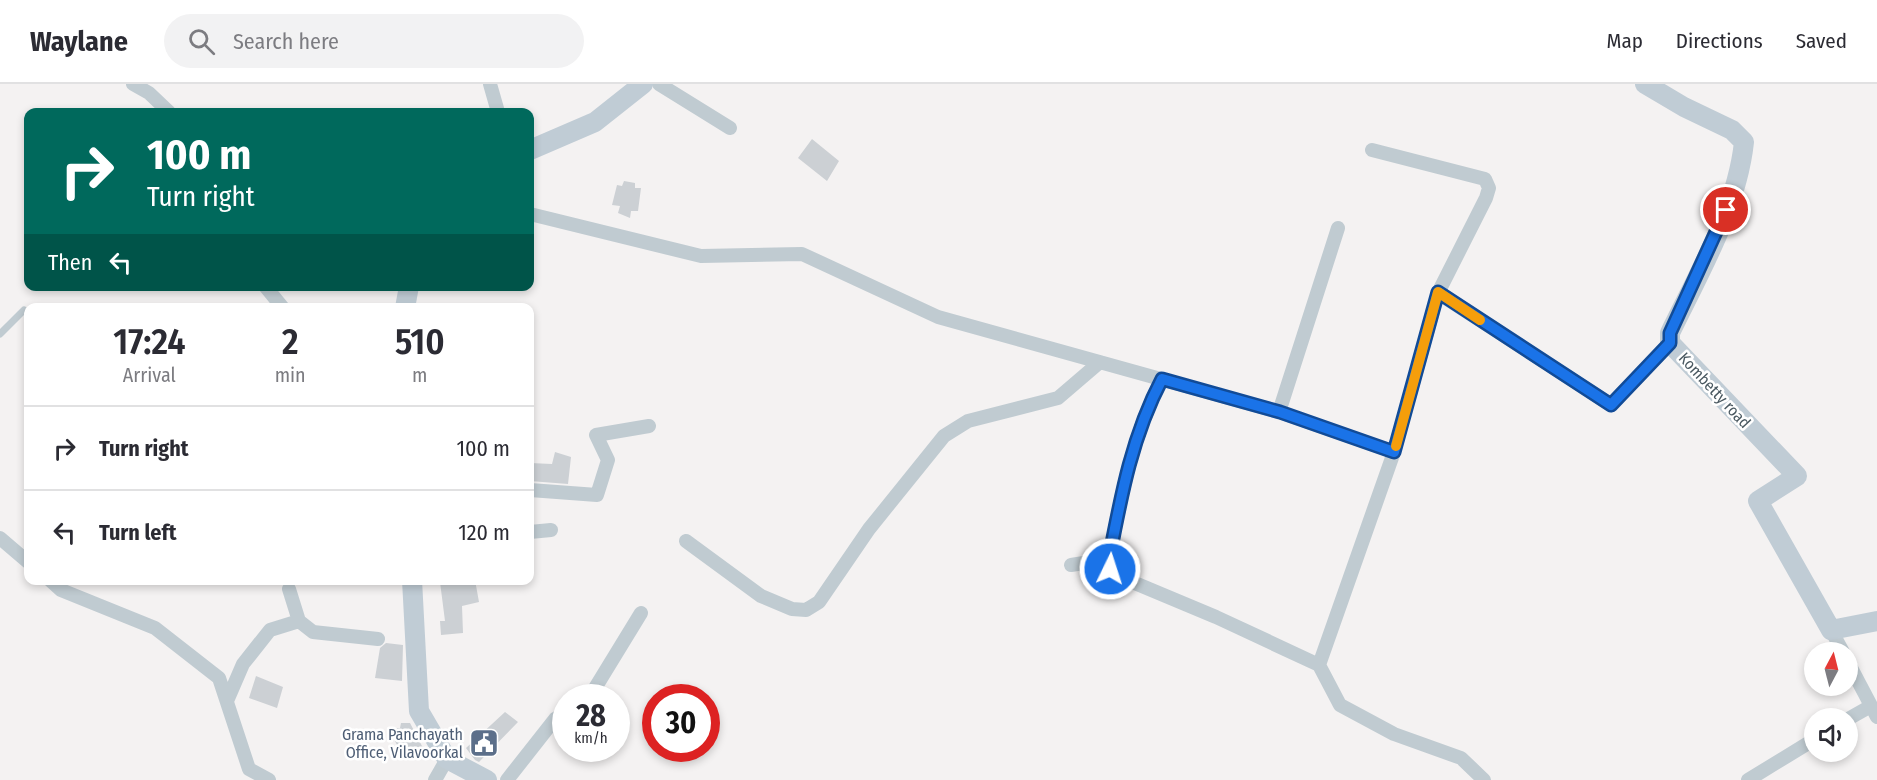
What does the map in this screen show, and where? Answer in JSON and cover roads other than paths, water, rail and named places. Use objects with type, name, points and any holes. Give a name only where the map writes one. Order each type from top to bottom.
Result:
[{"type":"street","points":[[133,84],[158,108]]},
{"type":"street","points":[[490,84],[497,108]]},
{"type":"street","points":[[534,148],[595,122],[643,84]]},
{"type":"street","points":[[659,84],[730,128]]},
{"type":"street","name":"Kombetty road","points":[[1646,84],[1684,107],[1732,130],[1744,142],[1743,159],[1726,210],[1670,333],[1670,343],[1797,476],[1758,501],[1831,630]]},
{"type":"street","points":[[1319,665],[1394,452],[1438,292],[1489,188],[1485,179],[1372,150]]},
{"type":"street","points":[[534,215],[701,256],[802,254],[939,317],[1280,412],[1394,452]]},
{"type":"street","points":[[1280,412],[1338,228]]},
{"type":"street","points":[[269,291],[279,303]]},
{"type":"street","points":[[1438,292],[1611,405],[1670,343]]},
{"type":"street","points":[[686,541],[760,596],[792,609],[806,610],[819,602],[869,529],[944,436],[968,421],[1058,398],[1100,362]]},
{"type":"street","points":[[1162,379],[1144,413],[1127,466],[1109,559],[1110,569],[1118,576],[1216,617],[1319,665],[1340,705],[1394,734],[1461,758],[1484,780]]},
{"type":"street","points":[[534,490],[597,495],[608,460],[596,435],[649,426]]},
{"type":"street","points":[[534,532],[551,530]]},
{"type":"street","points":[[0,538],[24,559]]},
{"type":"street","points":[[1071,565],[1109,559]]},
{"type":"street","points":[[56,585],[61,590],[155,628],[219,678],[249,770],[268,780]]},
{"type":"street","points":[[412,585],[419,711],[447,759],[487,780]]},
{"type":"street","points":[[288,590],[299,621],[313,632],[378,639]]},
{"type":"street","points":[[598,684],[641,613]]},
{"type":"street","points":[[227,701],[243,664],[270,630],[299,621]]},
{"type":"street","points":[[1838,642],[1831,630],[1877,621]]},
{"type":"street","points":[[1858,681],[1874,712],[1858,717]]},
{"type":"street","points":[[507,780],[552,724]]},
{"type":"street","points":[[1748,780],[1804,746]]},
{"type":"street","points":[[435,780],[447,759]]},
{"type":"lane","points":[[0,334],[24,310]]},
{"type":"place","name":"Grama Panchayath Office, Vilavoorkal","points":[[484,743]]}]
